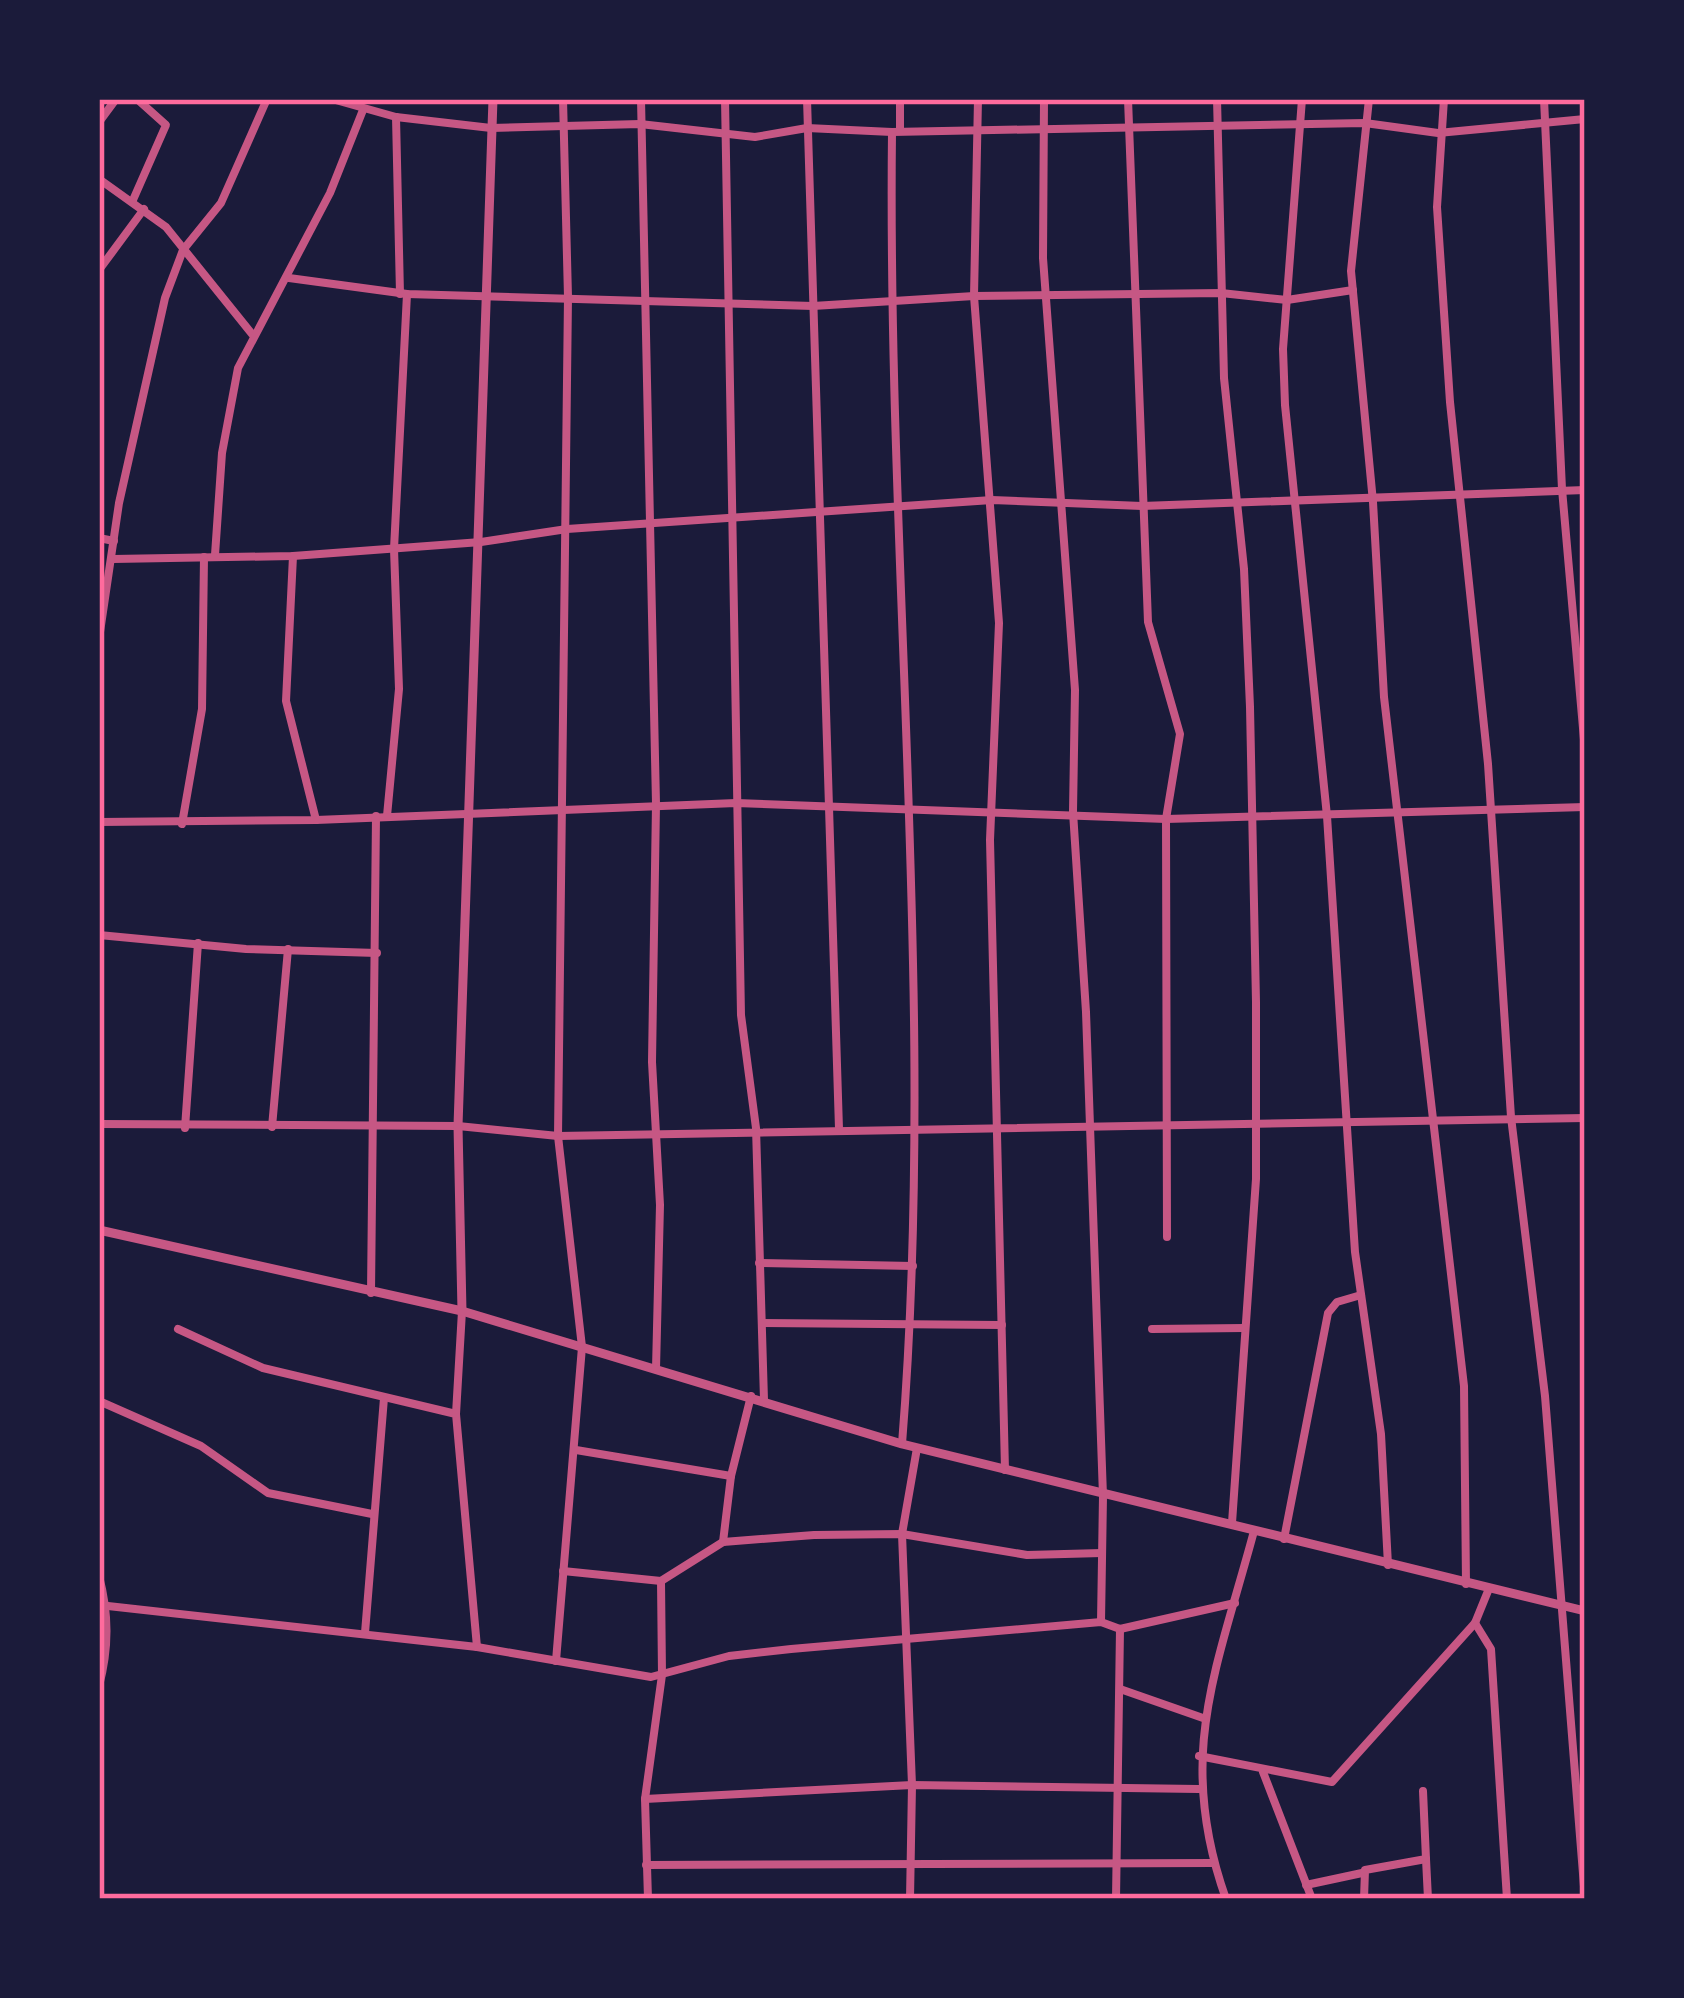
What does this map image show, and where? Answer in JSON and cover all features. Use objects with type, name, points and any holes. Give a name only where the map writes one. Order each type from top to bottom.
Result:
[{"type":"street","points":[[99,122],[116,99]]},
{"type":"street","points":[[134,200],[166,125],[136,99]]},
{"type":"street","points":[[99,639],[153,346],[183,250],[221,203],[267,99]]},
{"type":"street","points":[[332,99],[396,117],[491,128],[640,124],[772,136],[807,128],[896,132],[1301,123],[1365,123],[1438,134],[1585,119]]},
{"type":"street","points":[[477,1647],[456,1414],[462,1311],[458,1126],[493,99]]},
{"type":"street","points":[[556,1661],[582,1347],[558,1136],[567,529],[563,99]]},
{"type":"street","points":[[641,99],[656,804],[652,1062],[658,1135],[656,1369]]},
{"type":"street","points":[[725,99],[742,1015],[756,1129],[764,1400]]},
{"type":"street","points":[[807,99],[838,1129]]},
{"type":"street","points":[[900,99],[892,300],[902,508],[914,1127],[911,1321],[902,1444]]},
{"type":"street","points":[[978,99],[974,296],[999,623],[992,811],[1005,1472]]},
{"type":"street","points":[[1044,99],[1047,298],[1075,690],[1073,812],[1103,1496],[1101,1622]]},
{"type":"street","points":[[1128,99],[1148,622],[1180,734],[1166,819],[1167,1237]]},
{"type":"street","points":[[1217,99],[1224,378],[1238,502],[1253,817],[1255,1122],[1232,1523]]},
{"type":"street","points":[[1302,99],[1287,300],[1285,405],[1327,817],[1361,1295],[1381,1434],[1388,1567]]},
{"type":"street","points":[[1369,99],[1353,290],[1397,813],[1464,1386],[1466,1585]]},
{"type":"street","points":[[1444,99],[1438,134],[1437,207],[1492,813],[1511,1117],[1545,1396],[1585,1899]]},
{"type":"street","points":[[1544,99],[1562,489],[1585,751]]},
{"type":"street","points":[[182,824],[202,709],[210,556],[238,368],[253,334],[289,278],[363,110]]},
{"type":"street","points":[[371,1293],[371,1124],[382,816],[399,688],[394,549],[403,294],[396,117]]},
{"type":"street","points":[[99,179],[144,209],[253,334]]},
{"type":"street","points":[[99,270],[144,209]]},
{"type":"street","points":[[289,278],[403,294],[814,306],[974,296],[1221,293],[1287,300],[1353,290]]},
{"type":"street","points":[[113,560],[292,556],[481,542],[567,529],[992,500],[1142,506],[1373,502],[1585,490]]},
{"type":"street","points":[[99,538],[114,542]]},
{"type":"street","points":[[292,556],[286,700],[316,820]]},
{"type":"street","points":[[99,822],[182,824],[736,803],[1166,819],[1585,807]]},
{"type":"street","points":[[99,935],[377,953]]},
{"type":"street","points":[[185,1128],[198,943]]},
{"type":"street","points":[[272,1127],[288,950]]},
{"type":"street","points":[[99,1124],[458,1126],[558,1136],[1585,1118]]},
{"type":"street","points":[[99,1230],[462,1311],[1005,1472],[1585,1611]]},
{"type":"street","points":[[759,1263],[913,1266]]},
{"type":"street","points":[[1284,1538],[1328,1312],[1337,1301],[1361,1295]]},
{"type":"street","points":[[762,1323],[1002,1325]]},
{"type":"street","points":[[1152,1329],[1244,1328]]},
{"type":"street","points":[[178,1329],[263,1368],[456,1414]]},
{"type":"street","points":[[723,1542],[731,1476],[751,1396]]},
{"type":"street","points":[[365,1633],[384,1398]]},
{"type":"street","points":[[99,1401],[201,1446],[268,1493],[372,1514]]},
{"type":"street","points":[[910,1899],[912,1785],[902,1534],[916,1448]]},
{"type":"street","points":[[576,1450],[731,1476]]},
{"type":"street","points":[[1226,1899],[1212,1863],[1199,1789],[1199,1756],[1203,1718],[1254,1531]]},
{"type":"street","points":[[563,1571],[661,1581],[723,1542],[902,1534],[1027,1555],[1102,1553]]},
{"type":"street","points":[[99,1576],[106,1656],[99,1686]]},
{"type":"street","points":[[647,1899],[645,1799],[662,1675],[661,1581]]},
{"type":"street","points":[[1199,1756],[1332,1782],[1475,1623],[1488,1591]]},
{"type":"street","points":[[103,1606],[365,1633],[662,1675],[729,1656],[1101,1622],[1120,1629],[1235,1603]]},
{"type":"street","points":[[1475,1623],[1492,1649],[1507,1899]]},
{"type":"street","points":[[1117,1899],[1120,1629]]},
{"type":"street","points":[[1120,1689],[1203,1718]]},
{"type":"street","points":[[1263,1771],[1312,1899]]},
{"type":"street","points":[[645,1799],[912,1785],[1119,1784],[1199,1789]]},
{"type":"street","points":[[1424,1791],[1428,1899]]},
{"type":"street","points":[[1306,1885],[1426,1859]]},
{"type":"street","points":[[646,1865],[909,1860],[1212,1863]]},
{"type":"street","points":[[1362,1873],[1364,1899]]}]
